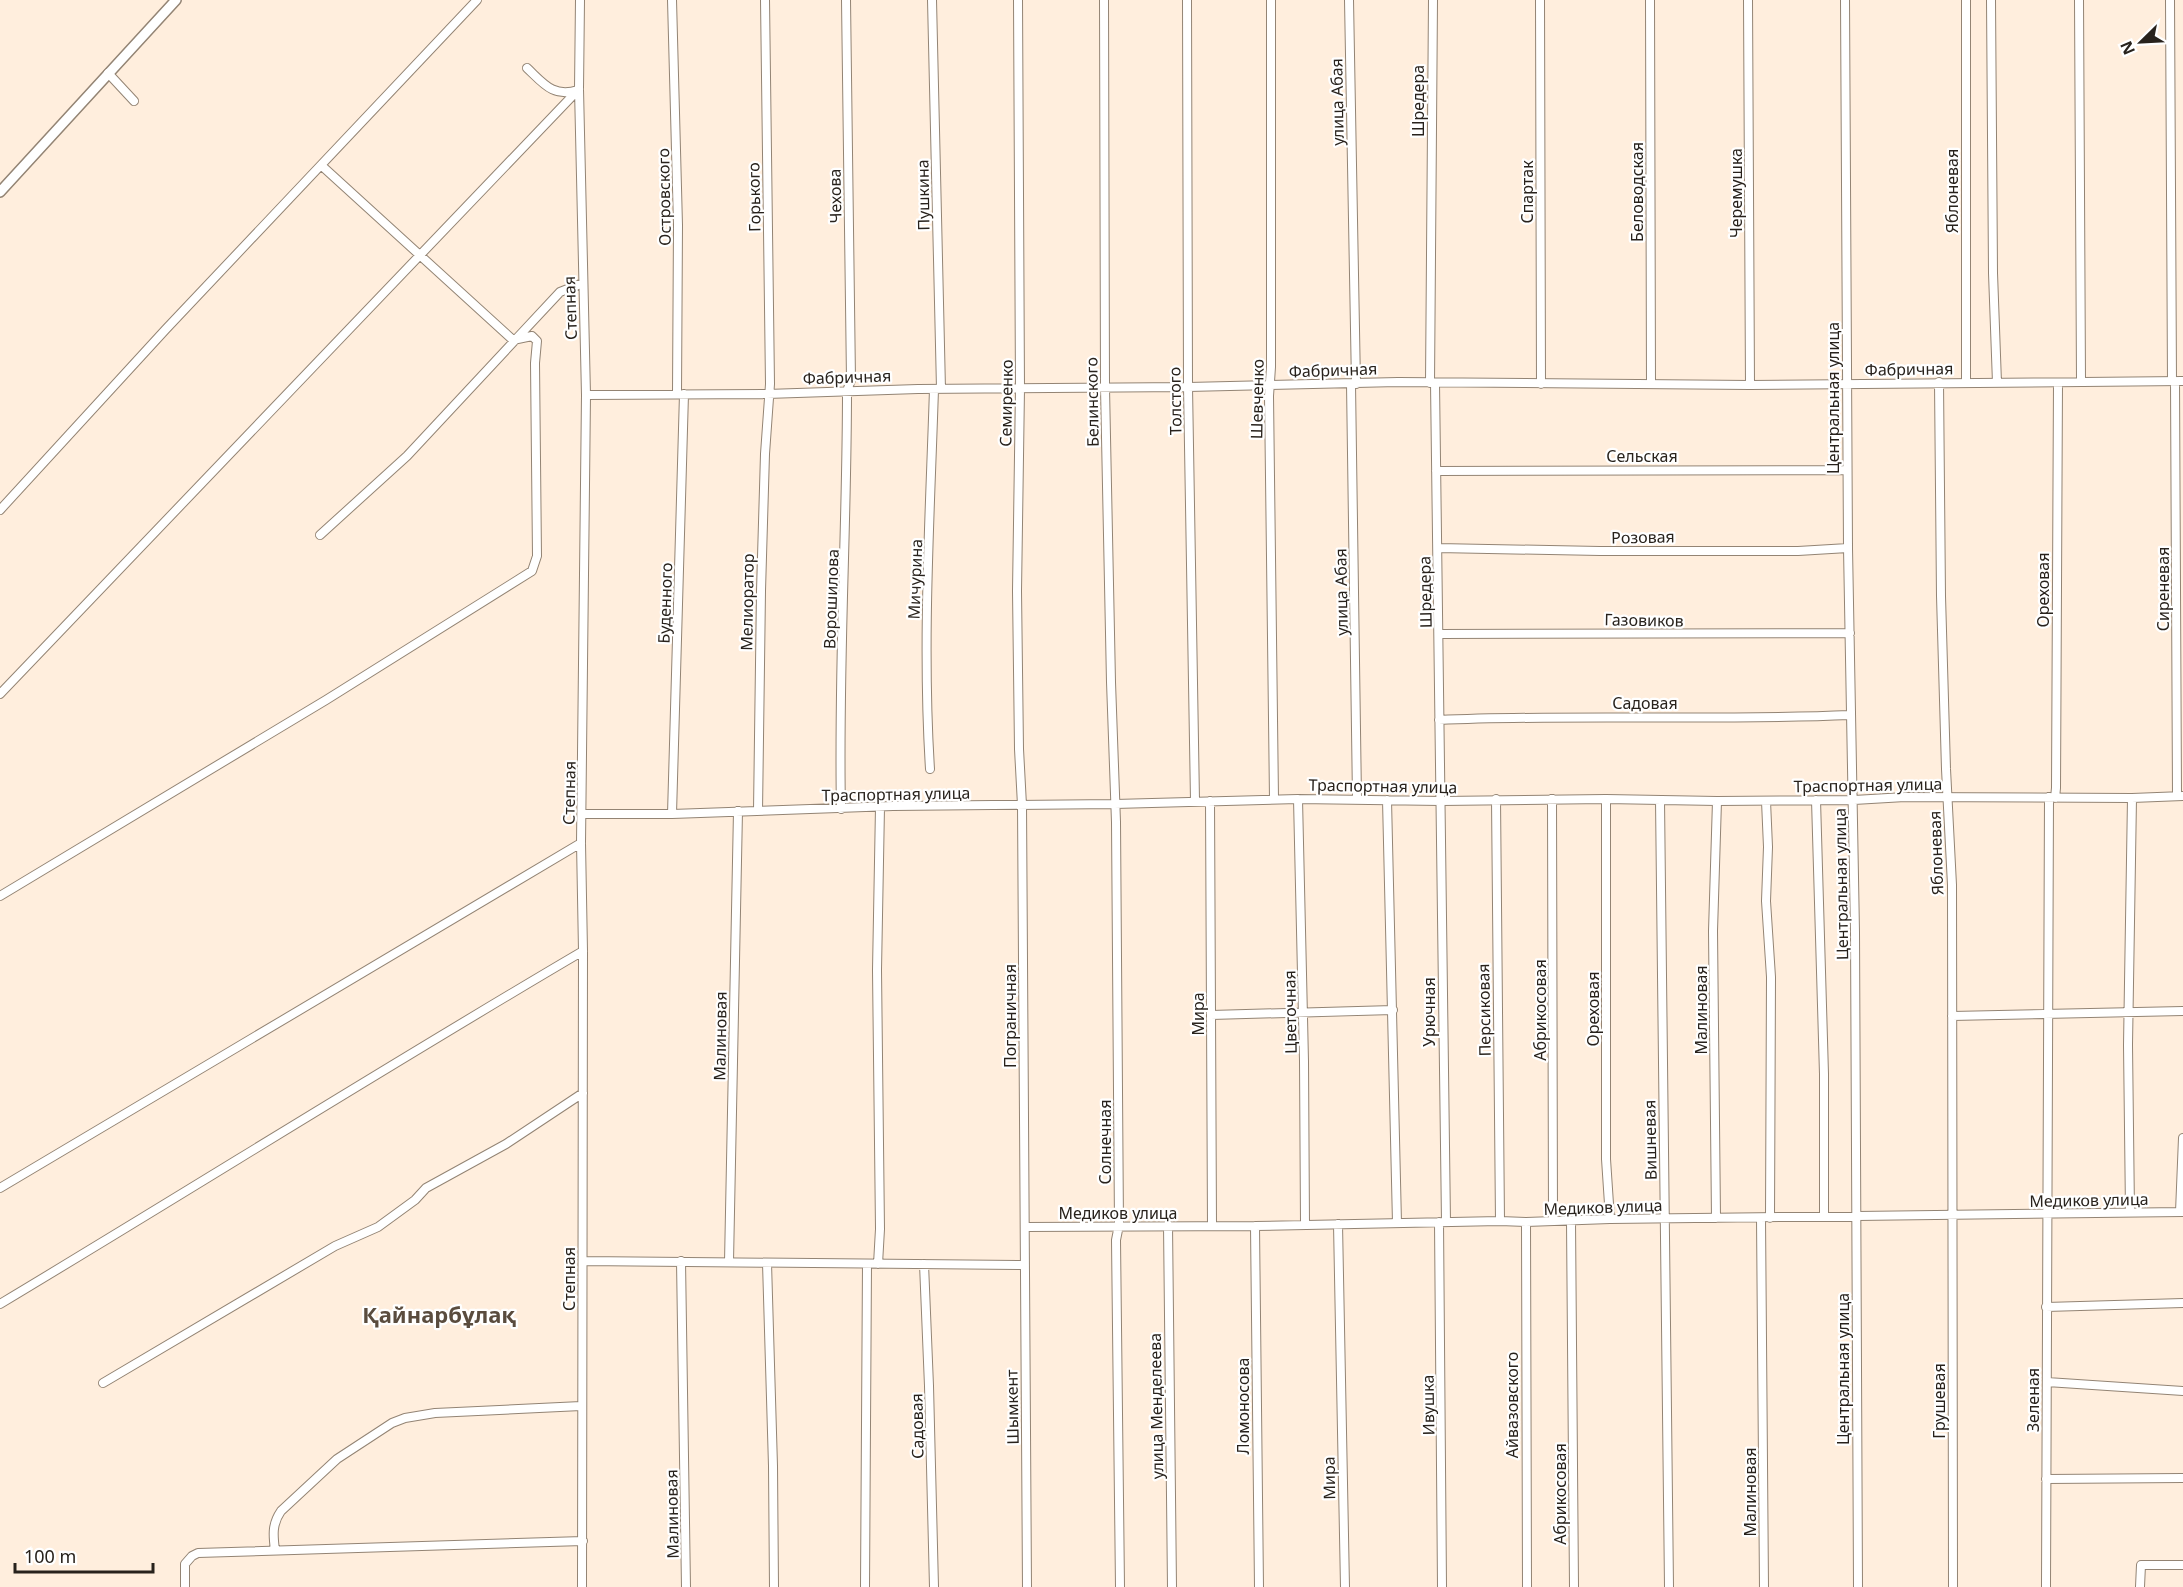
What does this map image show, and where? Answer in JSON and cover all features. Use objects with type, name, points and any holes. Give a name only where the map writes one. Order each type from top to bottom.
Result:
[{"type":"street","points":[[0,192],[176,0]]},
{"type":"street","points":[[0,510],[166,329],[477,0]]},
{"type":"street","name":"Степная","points":[[580,0],[579,89],[586,395],[581,843],[583,951],[582,1587]]},
{"type":"street","name":"Островского","points":[[672,0],[681,394]]},
{"type":"street","name":"Горького","points":[[765,0],[770,384],[767,394]]},
{"type":"street","name":"Чехова","points":[[846,0],[850,381],[847,391]]},
{"type":"street","name":"Пушкина","points":[[932,0],[937,389]]},
{"type":"street","name":"Семиренко","points":[[1018,0],[1020,389],[1017,591],[1022,805]]},
{"type":"street","name":"Белинского","points":[[1104,0],[1105,388],[1115,804]]},
{"type":"street","name":"Толстого","points":[[1186,0],[1188,387],[1195,801]]},
{"type":"street","name":"Шевченко","points":[[1271,0],[1270,386],[1274,799]]},
{"type":"street","name":"улица Абая","points":[[1349,0],[1357,799]]},
{"type":"street","name":"Шредера","points":[[1433,0],[1432,383],[1438,548],[1441,801]]},
{"type":"street","name":"Спартак","points":[[1540,0],[1541,384]]},
{"type":"street","name":"Беловодская","points":[[1650,0],[1651,384]]},
{"type":"street","name":"Черемушка","points":[[1748,0],[1750,385]]},
{"type":"street","name":"Центральная улица","points":[[1845,0],[1846,383],[1850,716],[1854,800],[1858,1587]]},
{"type":"street","name":"Яблоневая","points":[[1966,0],[1966,382]]},
{"type":"street","points":[[1991,0],[1993,273],[1997,382]]},
{"type":"street","points":[[2079,0],[2081,382]]},
{"type":"street","name":"Сиреневая","points":[[2170,0],[2177,381],[2180,796]]},
{"type":"street","points":[[526,68],[548,87],[559,92],[567,93],[579,89]]},
{"type":"street","points":[[108,73],[134,101]]},
{"type":"street","points":[[0,694],[579,89]]},
{"type":"street","points":[[322,166],[418,256],[513,340]]},
{"type":"street","points":[[320,535],[407,456],[560,292],[583,283]]},
{"type":"street","points":[[0,896],[326,700],[532,571],[537,556],[535,363],[537,341],[532,336],[513,340]]},
{"type":"street","name":"Фабричная","points":[[586,395],[1432,383],[1750,385],[2177,381]]},
{"type":"street","name":"Яблоневая","points":[[1939,382],[1941,596],[1952,885],[1954,1149],[1952,1215]]},
{"type":"street","name":"Ореховая","points":[[2047,1214],[2052,797],[2056,788],[2058,383]]},
{"type":"street","name":"Мичурина","points":[[930,769],[926,659],[937,389]]},
{"type":"street","name":"Ворошилова","points":[[841,808],[840,712],[847,514],[847,391]]},
{"type":"street","name":"Буденного","points":[[672,814],[681,394]]},
{"type":"street","name":"Мелиоратор","points":[[758,811],[759,678],[767,394]]},
{"type":"street","name":"Сельская","points":[[1436,471],[1847,470]]},
{"type":"street","name":"Розовая","points":[[1438,548],[1798,551],[1848,548]]},
{"type":"street","name":"Газовиков","points":[[1439,634],[1850,633]]},
{"type":"street","name":"Садовая","points":[[1439,720],[1603,716],[1798,718],[1850,716]]},
{"type":"street","name":"Траспортная улица","points":[[582,814],[672,814],[880,807],[1274,799],[1766,801],[1905,797],[2132,798],[2180,796]]},
{"type":"street","points":[[2130,1212],[2129,1011],[2132,798]]},
{"type":"street","name":"Цветочная","points":[[1298,799],[1305,1224]]},
{"type":"street","name":"Персиковая","points":[[1496,799],[1500,1221]]},
{"type":"street","name":"Абрикосовая","points":[[1552,799],[1553,1221]]},
{"type":"street","name":"Ореховая","points":[[1606,799],[1606,1158],[1610,1219]]},
{"type":"street","points":[[1388,800],[1398,1223]]},
{"type":"street","name":"Вишневая","points":[[1660,800],[1670,1587]]},
{"type":"street","points":[[1816,800],[1824,1074],[1824,1216]]},
{"type":"street","name":"Мира","points":[[1210,801],[1212,1226]]},
{"type":"street","name":"Урючная","points":[[1441,801],[1442,1222]]},
{"type":"street","name":"Малиновая","points":[[1716,1218],[1713,931],[1717,801]]},
{"type":"street","points":[[1766,801],[1768,847],[1766,901],[1771,977],[1770,1218]]},
{"type":"street","name":"Солнечная","points":[[1115,804],[1118,982],[1119,1225],[1116,1240],[1120,1587]]},
{"type":"street","name":"Пограничная","points":[[1022,805],[1025,1227]]},
{"type":"street","points":[[878,1264],[880,1229],[878,970],[880,807]]},
{"type":"street","name":"Малиновая","points":[[729,1262],[738,811]]},
{"type":"street","points":[[0,1188],[581,843]]},
{"type":"street","points":[[0,1304],[311,1113],[583,951]]},
{"type":"street","points":[[1212,1015],[1393,1010]]},
{"type":"street","points":[[1952,1016],[2183,1011]]},
{"type":"street","points":[[103,1383],[335,1246],[378,1227],[416,1200],[426,1188],[506,1144],[583,1093]]},
{"type":"street","points":[[2181,1212],[2183,1138]]},
{"type":"street","name":"Медиков улица","points":[[1025,1227],[1255,1226],[1857,1215],[2181,1212]]},
{"type":"street","name":"Зеленая","points":[[2046,1587],[2047,1214]]},
{"type":"street","name":"Грушевая","points":[[1952,1215],[1953,1587]]},
{"type":"street","name":"Малиновая","points":[[1761,1218],[1764,1587]]},
{"type":"street","name":"Абрикосовая","points":[[1571,1221],[1574,1587]]},
{"type":"street","name":"Ивушка","points":[[1442,1222],[1442,1587]]},
{"type":"street","name":"Айвазовского","points":[[1526,1222],[1527,1587]]},
{"type":"street","name":"Мира","points":[[1338,1224],[1345,1587]]},
{"type":"street","name":"улица Менделеева","points":[[1168,1226],[1172,1587]]},
{"type":"street","name":"Ломоносова","points":[[1255,1226],[1259,1587]]},
{"type":"street","name":"Шымкент","points":[[1025,1227],[1028,1587]]},
{"type":"street","points":[[583,1261],[1024,1265]]},
{"type":"street","name":"Малиновая","points":[[681,1262],[686,1587]]},
{"type":"street","points":[[767,1263],[774,1587]]},
{"type":"street","points":[[865,1587],[867,1264]]},
{"type":"street","name":"Садовая","points":[[924,1264],[934,1587]]},
{"type":"street","points":[[2046,1307],[2183,1303]]},
{"type":"street","points":[[2047,1383],[2183,1391]]},
{"type":"street","points":[[275,1550],[273,1531],[281,1511],[337,1459],[392,1423],[405,1418],[435,1413],[581,1406]]},
{"type":"street","points":[[2046,1479],[2183,1478]]},
{"type":"street","points":[[185,1587],[185,1564],[195,1554],[583,1540]]},
{"type":"street","points":[[2140,1587],[2141,1565],[2183,1565]]},
{"type":"district","name":"Қайнарбұлақ","points":[[439,1314]]}]
